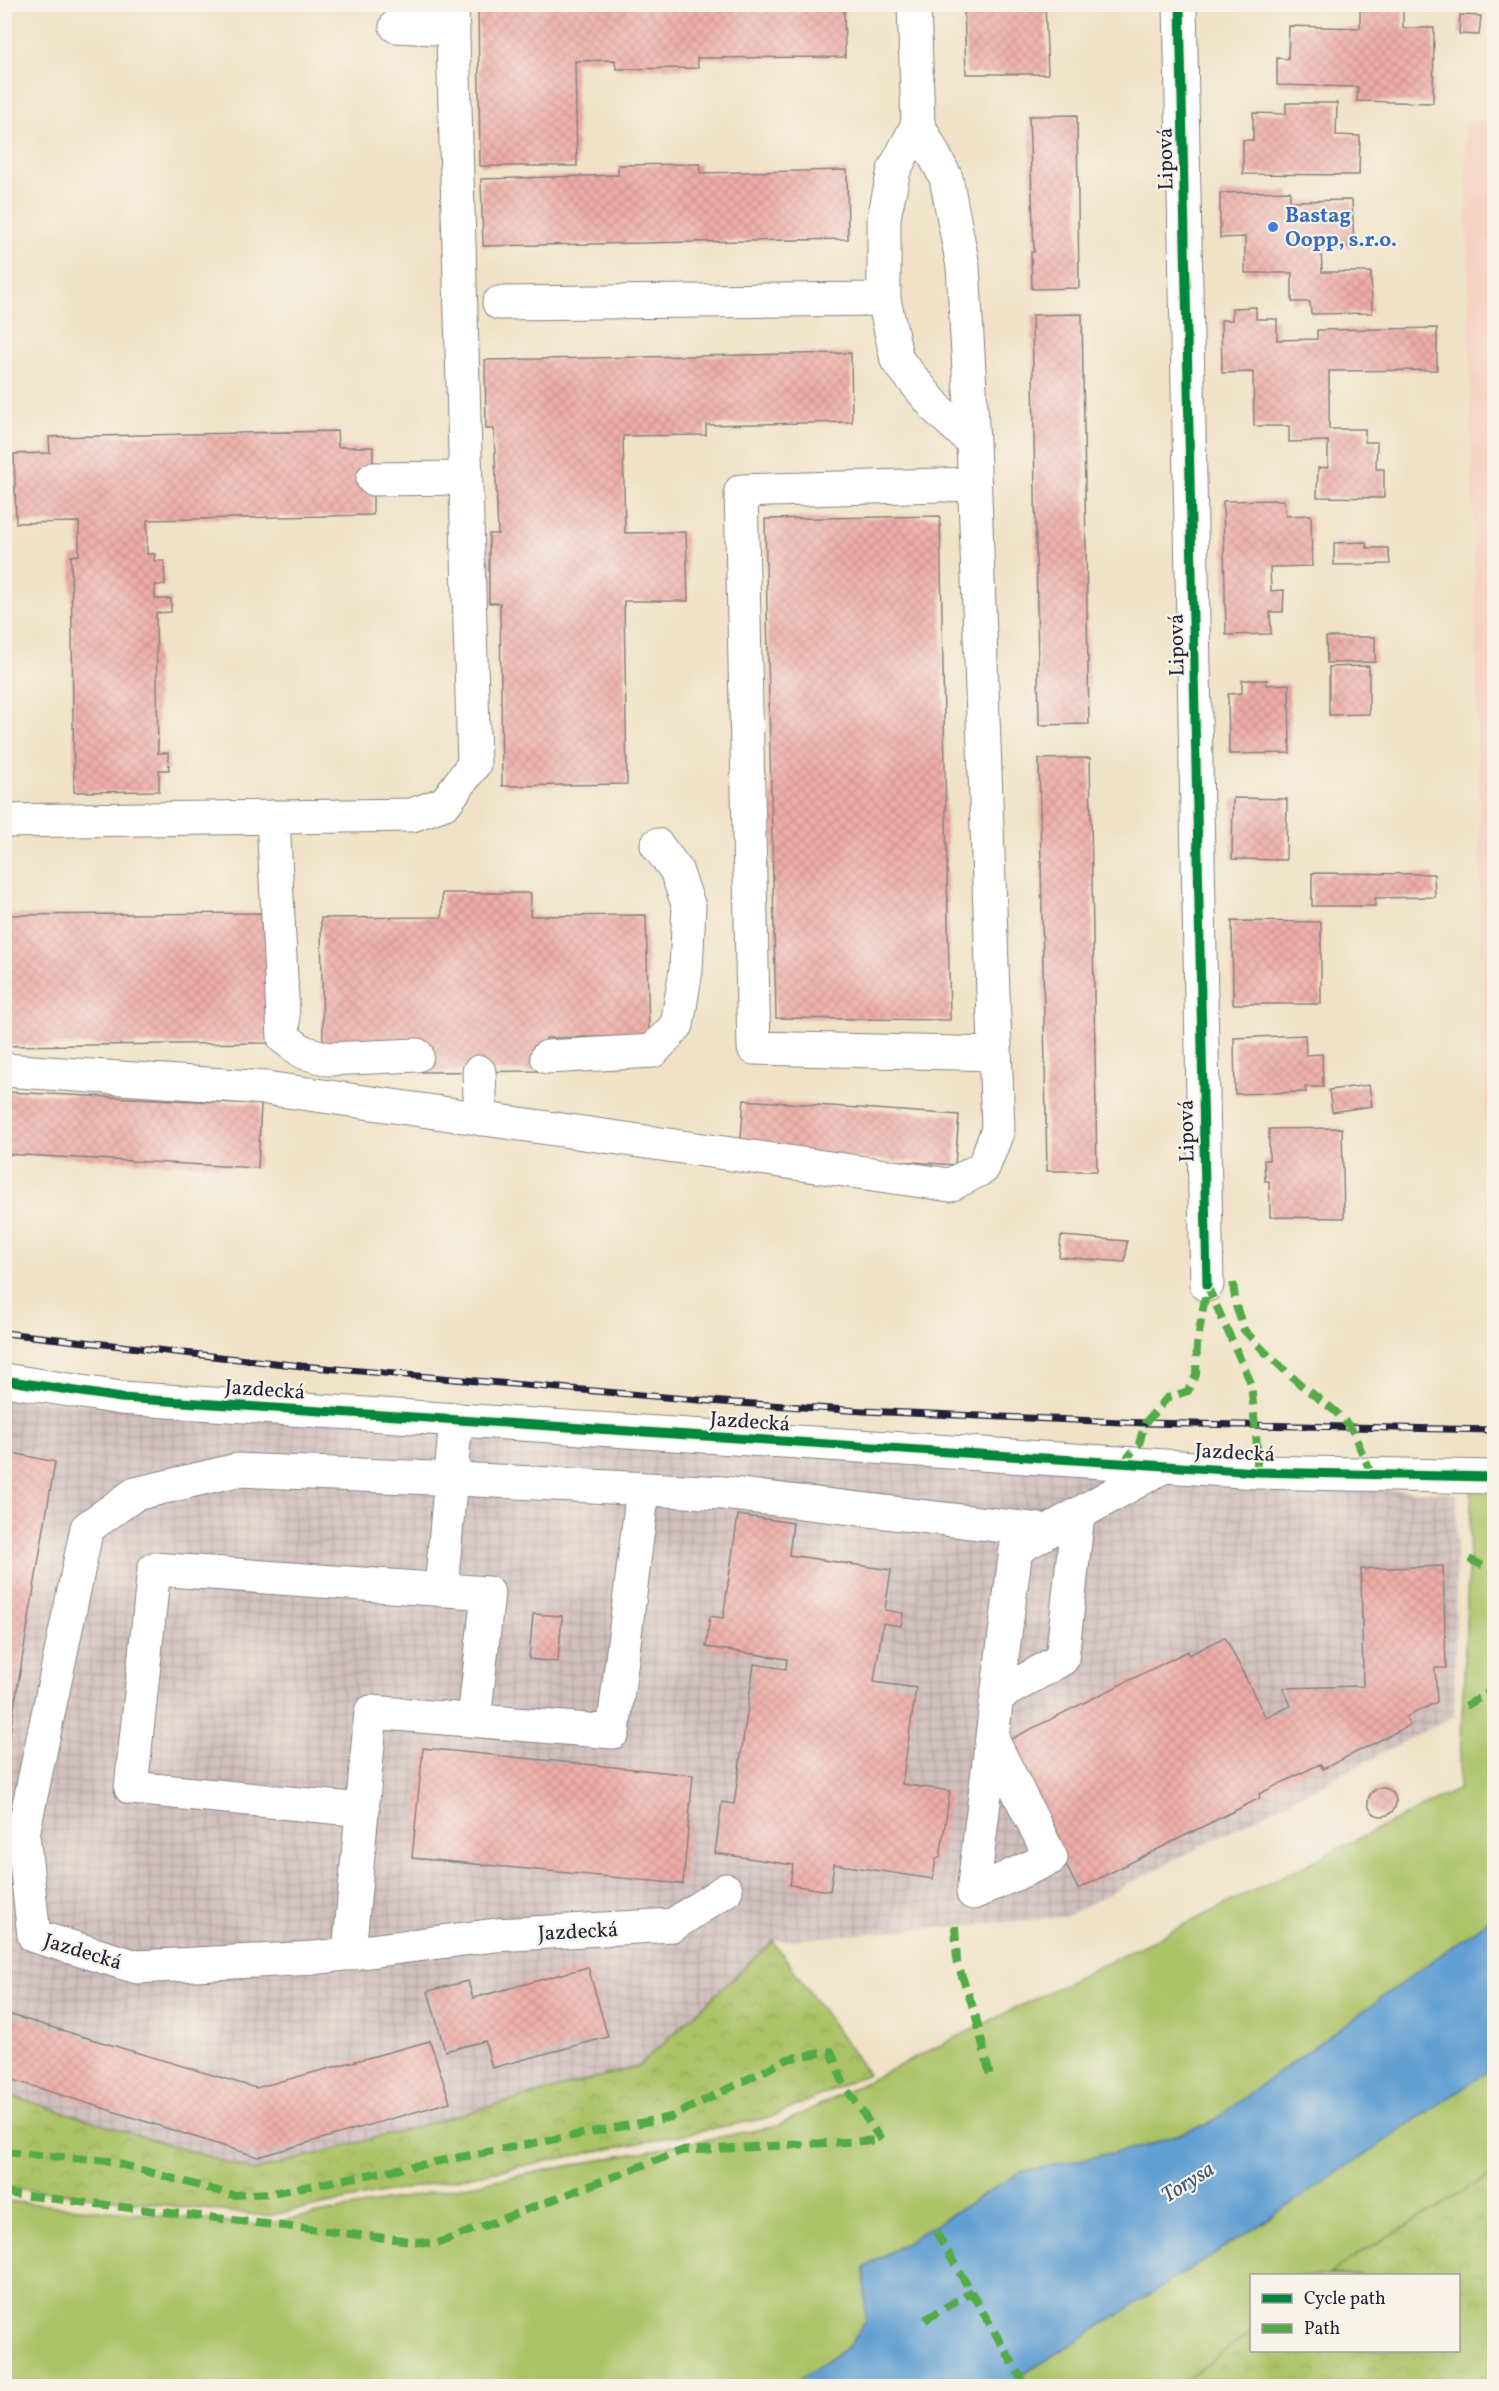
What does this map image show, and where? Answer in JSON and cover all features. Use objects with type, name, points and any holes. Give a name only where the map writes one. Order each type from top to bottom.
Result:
[{"type":"street","points":[[4,1070],[266,1088],[950,1185],[983,1168],[998,1131],[973,442],[963,266],[946,178],[918,124],[914,4]]},
{"type":"street","name":"Lipová","points":[[1180,4],[1207,1285]]},
{"type":"street","points":[[4,822],[412,815],[445,802],[474,764],[452,17],[396,26]]},
{"type":"street","points":[[918,124],[894,170],[884,218],[884,299],[897,360],[938,410],[973,442]]},
{"type":"street","points":[[499,303],[884,299]]},
{"type":"street","points":[[373,478],[466,478]]},
{"type":"street","points":[[974,484],[741,491],[754,1048],[994,1054]]},
{"type":"street","points":[[273,817],[284,1038],[303,1052],[328,1059],[417,1055]]},
{"type":"street","points":[[547,1057],[653,1051],[676,1025],[686,970],[689,907],[676,870],[657,845]]},
{"type":"street","points":[[302,1094],[328,1059]]},
{"type":"street","points":[[479,1072],[481,1119]]},
{"type":"street","name":"Jazdecká","points":[[4,1380],[121,1398],[1257,1472],[1494,1478]]},
{"type":"street","points":[[441,1590],[456,1419]]},
{"type":"street","name":"Jazdecká","points":[[997,1696],[1016,1550],[1164,1466]]},
{"type":"street","name":"Jazdecká","points":[[726,1890],[673,1925],[496,1935],[314,1958],[137,1967],[34,1936],[23,1834],[87,1528],[135,1494],[237,1470],[723,1493],[1048,1531]]},
{"type":"street","points":[[349,1954],[371,1712],[613,1732],[642,1489]]},
{"type":"street","points":[[992,1739],[997,1696],[1062,1659],[1078,1514]]},
{"type":"street","points":[[363,1810],[131,1788],[154,1569],[488,1593],[474,1720]]},
{"type":"shaded area","points":[[1465,122],[1494,123],[1494,1373],[1491,1373]]},
{"type":"shaded area","points":[[4,1398],[1457,1494],[1454,1716],[1064,1917],[773,1941],[639,2066],[254,2171],[5,2094]]},
{"type":"green space","points":[[1472,1484],[1494,1485],[1494,1916],[1208,2124],[1145,2146],[1021,2172],[864,2268],[866,2321],[849,2346],[789,2386],[5,2386],[4,2201],[261,2225],[777,2126],[1459,1789]]},
{"type":"green space","points":[[773,1941],[868,2074],[772,2117],[266,2216],[5,2187],[5,2094],[254,2171],[639,2066]]},
{"type":"green space","points":[[1494,2067],[1494,2386],[1005,2386],[1264,2222]]},
{"type":"green space","points":[[1494,2173],[1494,2386],[1178,2386],[1250,2333],[1250,2352],[1460,2352],[1460,2274],[1330,2274],[1357,2255]]},
{"type":"water","name":"Torysa","points":[[1494,1916],[1494,2067],[1264,2222],[1005,2386],[789,2386],[849,2346],[866,2321],[864,2268],[1021,2172],[1145,2146],[1208,2124]]},
{"type":"building","points":[[478,4],[844,4],[845,57],[697,58],[698,68],[616,69],[615,60],[575,61],[577,166],[480,166]]},
{"type":"building","points":[[964,4],[1045,4],[1048,74],[966,74]]},
{"type":"building","points":[[1360,10],[1403,10],[1403,28],[1434,28],[1433,103],[1357,101],[1358,87],[1277,85],[1277,58],[1288,59],[1289,26],[1360,28]]},
{"type":"building","points":[[1460,15],[1481,16],[1479,35],[1459,34]]},
{"type":"building","points":[[1286,103],[1337,103],[1336,135],[1360,136],[1359,175],[1243,174],[1243,140],[1253,140],[1253,113],[1286,114]]},
{"type":"building","points":[[1077,115],[1079,288],[1032,289],[1031,252],[1034,252],[1029,116]]},
{"type":"building","points":[[700,164],[700,173],[847,170],[848,239],[483,246],[481,179],[618,175],[618,165]]},
{"type":"building","points":[[1290,191],[1290,201],[1352,200],[1354,246],[1321,247],[1322,272],[1371,272],[1372,313],[1311,314],[1310,302],[1292,302],[1292,273],[1245,273],[1245,237],[1220,238],[1220,193]]},
{"type":"building","points":[[1256,307],[1256,319],[1277,319],[1277,340],[1317,339],[1317,330],[1437,328],[1437,370],[1329,371],[1329,429],[1365,429],[1365,442],[1377,442],[1376,469],[1384,469],[1384,498],[1317,497],[1318,468],[1328,467],[1328,441],[1289,442],[1289,426],[1254,426],[1253,372],[1222,373],[1221,320],[1232,320],[1232,308]]},
{"type":"building","points":[[1082,314],[1089,724],[1039,725],[1032,315]]},
{"type":"building","points":[[851,353],[852,422],[706,425],[706,435],[623,436],[625,533],[686,532],[688,601],[624,601],[627,784],[502,786],[500,603],[489,603],[489,534],[498,534],[494,429],[486,429],[485,360]]},
{"type":"building","points":[[337,431],[338,447],[373,447],[373,515],[147,520],[147,554],[155,554],[154,561],[164,561],[165,585],[155,585],[155,599],[171,599],[171,612],[156,613],[158,753],[168,753],[169,770],[159,770],[159,791],[74,792],[71,556],[79,555],[79,522],[16,523],[14,454],[50,453],[49,437]]},
{"type":"building","points":[[1284,500],[1286,516],[1311,515],[1312,566],[1270,567],[1271,591],[1284,590],[1283,612],[1270,612],[1271,634],[1226,635],[1223,501]]},
{"type":"building","points":[[940,516],[950,1020],[776,1018],[765,519]]},
{"type":"building","points":[[1366,542],[1367,548],[1388,548],[1390,564],[1334,565],[1334,543]]},
{"type":"building","points":[[1326,637],[1375,637],[1375,662],[1327,663]]},
{"type":"building","points":[[1369,666],[1369,714],[1329,715],[1329,667]]},
{"type":"building","points":[[1242,680],[1267,680],[1266,685],[1289,684],[1290,753],[1229,754],[1228,694],[1242,693]]},
{"type":"building","points":[[1090,758],[1097,1171],[1047,1171],[1039,759]]},
{"type":"building","points":[[1233,798],[1287,799],[1286,860],[1232,859]]},
{"type":"building","points":[[1312,873],[1434,874],[1435,897],[1375,898],[1375,906],[1312,906]]},
{"type":"building","points":[[442,893],[531,893],[530,916],[646,915],[649,1036],[546,1038],[547,1071],[422,1072],[423,1042],[323,1043],[321,918],[442,917]]},
{"type":"building","points":[[267,913],[268,1043],[4,1046],[4,915]]},
{"type":"building","points":[[1232,921],[1321,922],[1321,1004],[1233,1004]]},
{"type":"building","points":[[1305,1035],[1306,1055],[1322,1054],[1323,1087],[1305,1087],[1306,1092],[1235,1094],[1234,1038]]},
{"type":"building","points":[[1369,1085],[1372,1106],[1332,1112],[1329,1090]]},
{"type":"building","points":[[4,1092],[261,1104],[258,1168],[4,1154]]},
{"type":"building","points":[[744,1100],[959,1115],[955,1165],[740,1150]]},
{"type":"building","points":[[1342,1128],[1344,1218],[1270,1217],[1269,1181],[1265,1181],[1264,1160],[1269,1160],[1269,1129]]},
{"type":"building","points":[[1061,1236],[1127,1241],[1125,1262],[1059,1257]]},
{"type":"building","points":[[4,1451],[55,1462],[6,1756],[4,1756]]},
{"type":"building","points":[[738,1515],[793,1523],[789,1555],[891,1570],[885,1610],[903,1613],[901,1626],[883,1623],[874,1682],[916,1688],[902,1784],[950,1791],[940,1858],[936,1858],[933,1879],[834,1864],[830,1891],[790,1885],[793,1865],[715,1853],[722,1802],[734,1804],[754,1664],[786,1669],[787,1659],[706,1647],[710,1616],[723,1618]]},
{"type":"building","points":[[1443,1566],[1446,1668],[1435,1668],[1437,1702],[1406,1717],[1410,1725],[1323,1769],[1320,1764],[1259,1794],[1260,1798],[1078,1889],[1005,1742],[1188,1651],[1189,1655],[1225,1637],[1266,1718],[1291,1706],[1283,1688],[1363,1686],[1361,1569]]},
{"type":"building","points":[[533,1614],[562,1616],[558,1662],[529,1659]]},
{"type":"building","points":[[423,1748],[693,1775],[683,1884],[412,1858]]},
{"type":"building","points":[[1382,1788],[1392,1792],[1396,1802],[1392,1812],[1382,1816],[1372,1812],[1368,1802],[1372,1792]]},
{"type":"building","points":[[588,1967],[608,2037],[492,2068],[485,2041],[445,2051],[428,1991],[468,1981],[473,1998]]},
{"type":"building","points":[[4,2013],[256,2088],[430,2041],[450,2102],[258,2157],[4,2077]]},
{"type":"railway","points":[[4,1333],[302,1366],[722,1402],[863,1411],[1145,1423],[1494,1430]]},
{"type":"marked path","points":[[1233,1283],[1236,1306],[1244,1330],[1301,1385],[1335,1411],[1351,1428],[1372,1475]]},
{"type":"marked path","points":[[1207,1285],[1251,1383],[1257,1472]]},
{"type":"marked path","points":[[1123,1463],[1139,1444],[1145,1423],[1167,1398],[1188,1391],[1196,1375],[1197,1345],[1207,1285]]},
{"type":"marked path","points":[[1469,1559],[1494,1571]]},
{"type":"marked path","points":[[1466,1706],[1494,1689]]},
{"type":"marked path","points":[[955,1926],[957,1962],[975,2013],[990,2076]]},
{"type":"marked path","points":[[4,2152],[109,2161],[233,2195],[272,2193],[671,2117],[788,2059],[831,2051],[844,2085],[881,2140]]},
{"type":"marked path","points":[[4,2193],[436,2244],[681,2151],[881,2140]]},
{"type":"marked path","points":[[936,2232],[1026,2386]]},
{"type":"marked path","points":[[925,2320],[972,2291]]},
{"type":"cycle path","points":[[1180,4],[1207,1285]]},
{"type":"cycle path","points":[[4,1380],[121,1398],[1257,1472],[1494,1477]]},
{"type":"place","name":"Bastag Oopp, s.r.o.","points":[[1273,227]]}]
